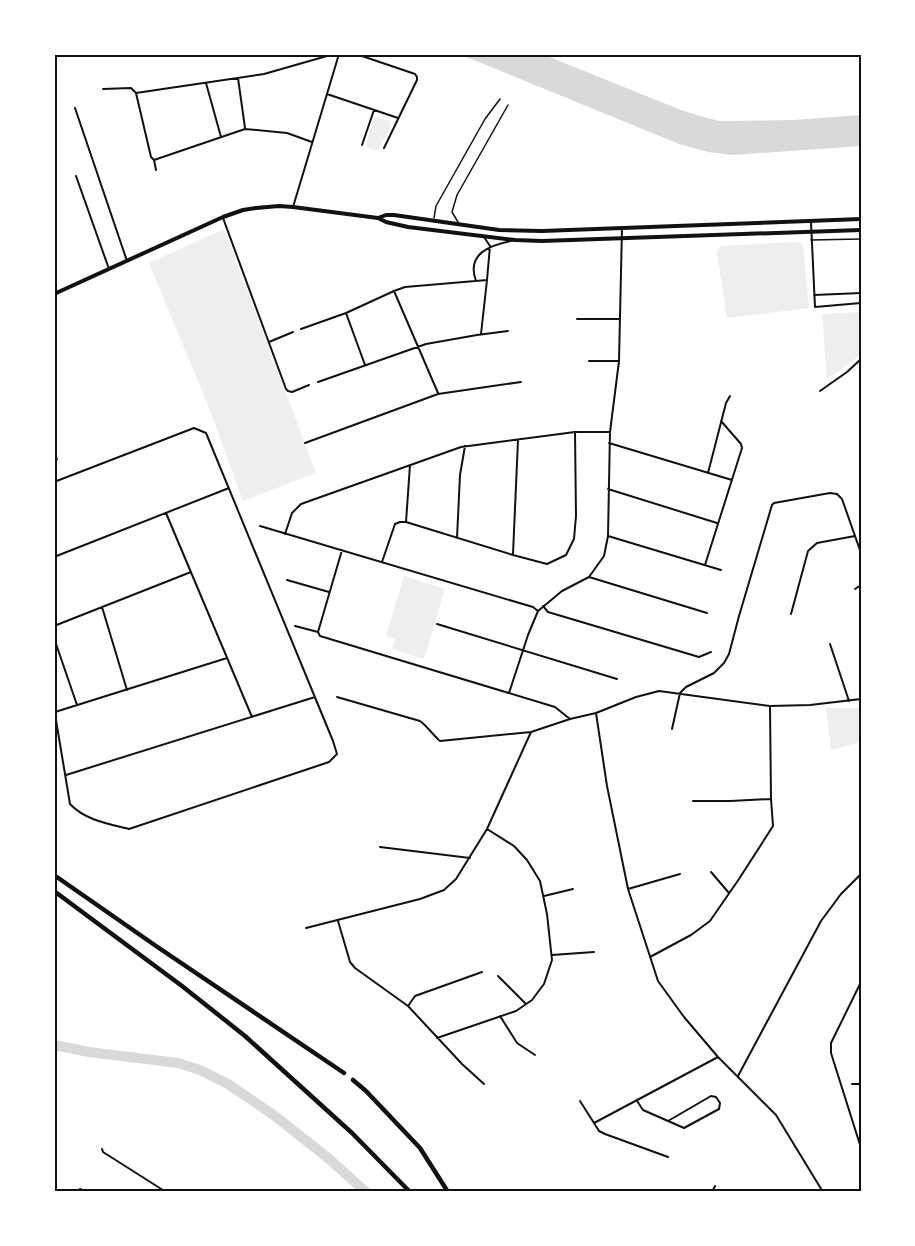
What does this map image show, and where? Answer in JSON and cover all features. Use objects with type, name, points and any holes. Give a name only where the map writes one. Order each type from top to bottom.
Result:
[{"type":"highway","points":[[54,875],[344,1073]]},
{"type":"highway","points":[[54,891],[245,1036],[352,1133],[410,1192]]},
{"type":"highway","points":[[353,1080],[420,1148],[448,1192]]},
{"type":"main road","points":[[837,54],[860,54]]},
{"type":"main road","points":[[54,294],[223,217],[243,210],[279,206],[378,218],[393,224],[515,240],[861,230]]},
{"type":"main road","points":[[378,218],[386,215],[515,231],[861,219]]},
{"type":"street","points":[[136,93],[264,74],[334,54]]},
{"type":"street","points":[[293,207],[339,54]]},
{"type":"street","points":[[356,54],[417,76],[384,148]]},
{"type":"street","points":[[238,78],[245,129]]},
{"type":"street","points":[[206,83],[220,137]]},
{"type":"street","points":[[103,89],[131,88],[136,93],[156,170]]},
{"type":"street","points":[[327,94],[399,118]]},
{"type":"street","points":[[75,108],[127,261]]},
{"type":"street","points":[[362,145],[374,110]]},
{"type":"street","points":[[154,160],[245,129],[287,133],[312,142]]},
{"type":"street","points":[[76,176],[109,269]]},
{"type":"street","points":[[223,217],[286,389],[292,392],[309,385]]},
{"type":"street","points":[[811,221],[814,307],[861,303]]},
{"type":"street","points":[[509,693],[533,619],[538,611],[562,591],[589,577],[604,556],[608,536],[609,443],[619,361],[622,228]]},
{"type":"street","points":[[481,334],[490,246],[484,237]]},
{"type":"street","points":[[476,281],[473,268],[482,252],[498,243],[515,240]]},
{"type":"street","points":[[301,329],[346,313],[405,287],[487,280]]},
{"type":"street","points":[[394,291],[438,394]]},
{"type":"street","points":[[814,295],[861,293]]},
{"type":"street","points":[[346,313],[365,365]]},
{"type":"street","points":[[577,319],[620,319]]},
{"type":"street","points":[[318,382],[418,346],[508,331]]},
{"type":"street","points":[[268,342],[294,332]]},
{"type":"street","points":[[820,391],[861,359]]},
{"type":"street","points":[[589,361],[619,361]]},
{"type":"street","points":[[305,443],[438,394],[521,382]]},
{"type":"street","points":[[708,473],[726,403],[730,396]]},
{"type":"street","points":[[705,565],[742,448],[721,421]]},
{"type":"street","points":[[54,482],[194,428],[206,433],[337,754],[329,762],[129,829],[85,816],[70,804],[54,708]]},
{"type":"street","points":[[285,534],[292,513],[301,504],[465,446],[574,432],[610,432]]},
{"type":"street","points":[[382,562],[395,524],[399,522],[406,522],[547,564],[566,555],[574,539],[576,516],[574,432]]},
{"type":"street","points":[[513,555],[518,440]]},
{"type":"street","points":[[609,443],[732,480]]},
{"type":"street","points":[[457,538],[460,475],[465,446]]},
{"type":"street","points":[[406,522],[410,465]]},
{"type":"street","points":[[54,557],[229,488]]},
{"type":"street","points":[[608,489],[718,523]]},
{"type":"street","points":[[672,729],[681,693],[686,687],[714,673],[729,654],[774,503],[830,493],[837,494],[842,499],[861,553]]},
{"type":"street","points":[[165,513],[252,717]]},
{"type":"street","points":[[260,526],[533,607],[538,611]]},
{"type":"street","points":[[608,536],[721,570]]},
{"type":"street","points":[[791,614],[808,551],[816,544],[855,536]]},
{"type":"street","points":[[318,632],[342,550]]},
{"type":"street","points":[[54,626],[190,572]]},
{"type":"street","points":[[589,577],[707,614]]},
{"type":"street","points":[[287,580],[329,592]]},
{"type":"street","points":[[855,589],[861,585]]},
{"type":"street","points":[[543,606],[548,612],[699,657],[711,652]]},
{"type":"street","points":[[102,607],[126,690]]},
{"type":"street","points":[[437,624],[617,679]]},
{"type":"street","points":[[295,626],[318,632],[320,636],[555,707],[570,719]]},
{"type":"street","points":[[54,638],[77,705]]},
{"type":"street","points":[[830,644],[849,701]]},
{"type":"street","points":[[55,712],[227,658]]},
{"type":"street","points":[[337,697],[420,721],[440,741],[531,732],[597,713],[659,691],[770,706],[861,699]]},
{"type":"street","points":[[65,776],[315,697]]},
{"type":"street","points":[[650,957],[691,935],[710,921],[773,826],[770,706]]},
{"type":"street","points":[[597,713],[607,786],[628,889],[658,981],[684,1017],[718,1057],[776,1115],[823,1192]]},
{"type":"street","points":[[306,928],[420,899],[444,890],[456,879],[487,829],[531,732]]},
{"type":"street","points":[[693,801],[771,799]]},
{"type":"street","points":[[437,1038],[516,1011],[532,1000],[544,984],[552,960],[540,881],[527,860],[514,846],[487,829]]},
{"type":"street","points":[[380,847],[470,858]]},
{"type":"street","points":[[711,872],[729,893]]},
{"type":"street","points":[[738,1076],[821,921],[841,894],[861,873]]},
{"type":"street","points":[[628,889],[680,874]]},
{"type":"street","points":[[544,896],[573,889]]},
{"type":"street","points":[[338,921],[350,962],[355,968],[408,1006],[484,1084]]},
{"type":"street","points":[[552,955],[594,952]]},
{"type":"street","points":[[408,1006],[415,996],[483,972]]},
{"type":"street","points":[[498,976],[526,1004]]},
{"type":"street","points":[[861,982],[831,1043],[831,1053],[861,1148]]},
{"type":"street","points":[[500,1016],[517,1043],[535,1055]]},
{"type":"street","points":[[594,1123],[718,1057]]},
{"type":"street","points":[[852,1084],[861,1084]]},
{"type":"street","points":[[636,1101],[643,1110],[668,1121],[684,1128],[719,1109],[720,1103],[716,1097],[711,1096],[668,1121]]},
{"type":"street","points":[[580,1101],[599,1131],[668,1157]]},
{"type":"street","points":[[856,1134],[861,1132]]},
{"type":"street","points":[[102,1149],[103,1152],[166,1192]]},
{"type":"street","points":[[712,1192],[715,1186]]},
{"type":"street","points":[[76,1192],[80,1189],[86,1192]]},
{"type":"lane","points":[[433,220],[436,206],[485,119],[500,99]]},
{"type":"lane","points":[[461,224],[452,212],[457,195],[508,105]]},
{"type":"lane","points":[[811,240],[861,239]]},
{"type":"shaded area","points":[[459,54],[542,54],[681,110],[719,121],[794,120],[861,115],[861,146],[732,155],[708,152],[679,144]]},
{"type":"shaded area","points":[[377,117],[390,121],[391,127],[377,151],[366,146],[373,119]]},
{"type":"shaded area","points":[[224,229],[316,473],[243,501],[210,410],[149,263]]},
{"type":"shaded area","points":[[799,242],[803,246],[809,308],[727,318],[717,252],[720,246]]},
{"type":"shaded area","points":[[861,312],[861,353],[827,379],[822,314]]},
{"type":"shaded area","points":[[404,576],[445,589],[424,659],[392,649],[395,639],[386,636]]},
{"type":"shaded area","points":[[826,708],[861,708],[861,742],[831,750]]},
{"type":"waterway","points":[[54,1045],[89,1052],[178,1063],[200,1070],[228,1084],[275,1116],[366,1192]]}]
